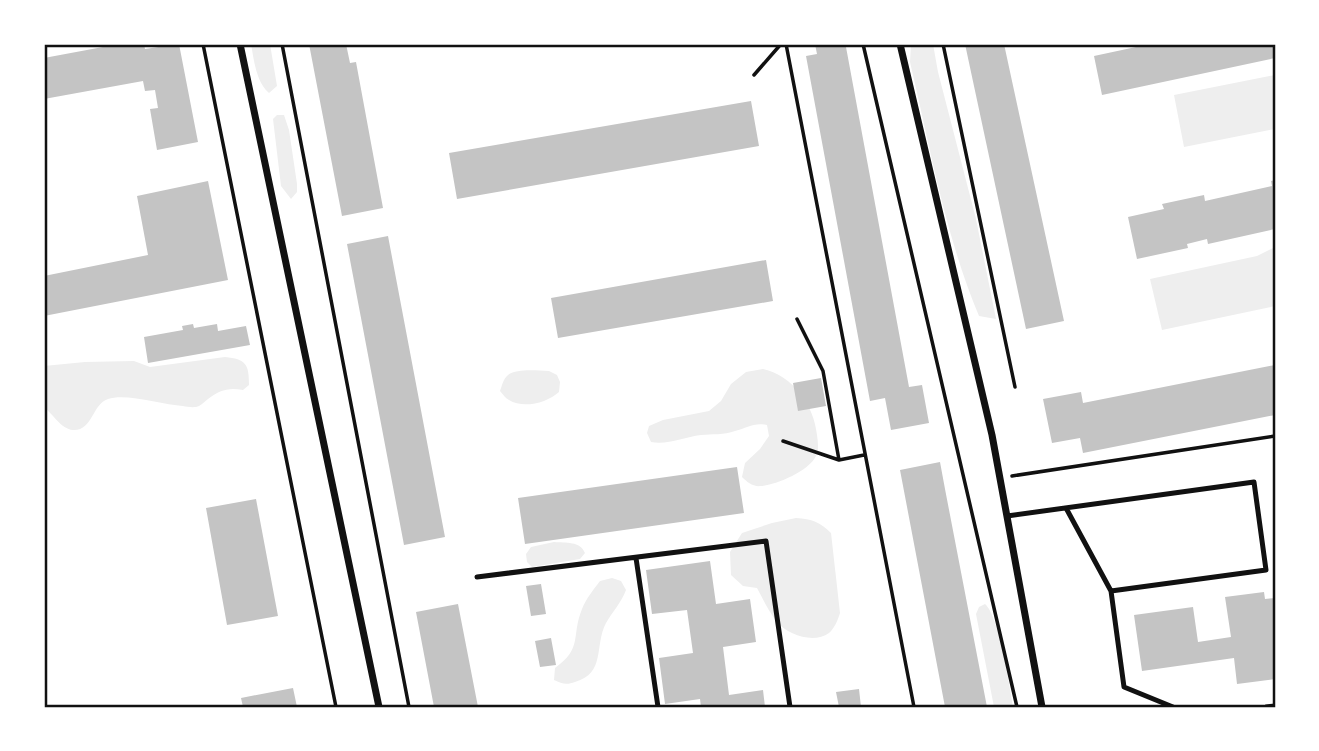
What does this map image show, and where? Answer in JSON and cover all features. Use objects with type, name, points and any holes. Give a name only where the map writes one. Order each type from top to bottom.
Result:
[{"type":"street","points":[[240,44],[379,707]]},
{"type":"street","points":[[900,44],[983,394],[1042,707]]},
{"type":"lane","points":[[1007,516],[1254,482],[1266,570],[1111,591]]},
{"type":"lane","points":[[1066,508],[1111,591],[1124,687],[1173,707]]},
{"type":"lane","points":[[477,577],[766,541],[790,707]]},
{"type":"lane","points":[[636,558],[658,707]]},
{"type":"lane","points":[[1266,707],[1275,706]]},
{"type":"path","points":[[203,44],[336,707]]},
{"type":"path","points":[[282,44],[409,707]]},
{"type":"path","points":[[754,75],[783,44]]},
{"type":"path","points":[[783,44],[914,707]]},
{"type":"path","points":[[863,44],[1017,707]]},
{"type":"path","points":[[943,44],[1015,387]]},
{"type":"path","points":[[797,319],[823,371],[839,460]]},
{"type":"path","points":[[1000,478],[1275,436]]},
{"type":"path","points":[[783,441],[839,460],[864,455]]},
{"type":"shaded area","points":[[251,44],[270,44],[277,86],[269,93],[258,77]]},
{"type":"shaded area","points":[[911,44],[933,44],[976,219],[996,319],[979,316],[957,254],[939,190],[910,62]]},
{"type":"shaded area","points":[[1275,75],[1275,129],[1184,147],[1174,95]]},
{"type":"shaded area","points":[[277,115],[284,115],[289,130],[297,184],[297,192],[291,199],[281,186],[273,119]]},
{"type":"shaded area","points":[[1275,247],[1275,306],[1162,330],[1150,279],[1257,256]]},
{"type":"shaded area","points":[[225,357],[238,359],[245,364],[249,385],[243,390],[220,391],[197,407],[125,397],[108,399],[99,406],[85,426],[73,430],[61,424],[44,407],[44,366],[134,361],[150,367]]},
{"type":"shaded area","points":[[763,369],[784,378],[792,385],[812,413],[818,451],[807,467],[783,480],[761,486],[753,485],[742,477],[745,463],[769,436],[767,425],[762,424],[727,433],[670,442],[651,442],[647,433],[649,426],[663,420],[709,411],[721,401],[731,384],[746,372]]},
{"type":"shaded area","points":[[528,370],[549,371],[557,375],[560,382],[559,392],[548,399],[535,404],[515,403],[500,391],[505,378],[512,373]]},
{"type":"shaded area","points":[[796,518],[815,522],[831,533],[840,613],[831,631],[816,638],[794,634],[782,627],[771,614],[757,588],[743,586],[731,575],[730,552],[742,533]]},
{"type":"shaded area","points":[[554,542],[580,546],[585,553],[580,559],[532,567],[527,562],[526,554],[531,547]]},
{"type":"shaded area","points":[[612,578],[621,581],[626,590],[602,632],[595,665],[585,678],[575,682],[564,684],[554,680],[555,668],[573,648],[582,609],[600,581]]},
{"type":"shaded area","points":[[985,604],[995,622],[1013,707],[994,707],[976,614],[979,607]]},
{"type":"building","points":[[119,44],[144,44],[145,49],[179,44],[198,142],[157,150],[150,109],[158,108],[155,90],[145,91],[143,81],[44,99],[44,58]]},
{"type":"building","points":[[309,44],[346,44],[350,63],[356,62],[383,208],[342,216]]},
{"type":"building","points":[[815,44],[857,44],[846,47],[909,387],[922,385],[929,423],[891,430],[885,398],[870,401],[806,56],[817,54]]},
{"type":"building","points":[[965,44],[1004,44],[1064,321],[1026,329]]},
{"type":"building","points":[[1150,44],[1275,44],[1275,58],[1102,95],[1094,56]]},
{"type":"building","points":[[751,101],[759,146],[457,199],[449,153]]},
{"type":"building","points":[[1275,180],[1275,229],[1208,244],[1207,239],[1187,244],[1188,248],[1137,259],[1128,217],[1164,209],[1162,204],[1204,195],[1205,201],[1272,186],[1271,181]]},
{"type":"building","points":[[208,181],[228,280],[44,316],[44,276],[148,255],[137,196]]},
{"type":"building","points":[[388,236],[445,537],[404,545],[347,244]]},
{"type":"building","points":[[766,260],[773,301],[558,338],[551,298]]},
{"type":"building","points":[[193,324],[194,328],[217,324],[218,331],[246,326],[250,345],[148,363],[144,337],[183,330],[182,326]]},
{"type":"building","points":[[1275,365],[1275,415],[1083,453],[1080,438],[1052,443],[1043,399],[1081,392],[1083,403]]},
{"type":"building","points":[[821,378],[826,406],[798,411],[793,383]]},
{"type":"building","points":[[940,462],[987,707],[945,707],[900,470]]},
{"type":"building","points":[[737,467],[744,513],[525,544],[518,498]]},
{"type":"building","points":[[256,499],[278,616],[227,625],[206,508]]},
{"type":"building","points":[[710,561],[716,604],[750,599],[756,642],[723,647],[729,695],[763,690],[765,707],[701,707],[700,699],[665,704],[659,658],[693,653],[687,610],[652,614],[646,570]]},
{"type":"building","points":[[541,584],[546,614],[531,616],[526,586]]},
{"type":"building","points":[[1264,592],[1265,599],[1275,598],[1275,679],[1237,684],[1234,658],[1142,671],[1134,615],[1193,607],[1198,642],[1231,637],[1225,597]]},
{"type":"building","points":[[458,604],[478,707],[434,707],[416,612]]},
{"type":"building","points":[[551,638],[556,665],[540,667],[535,641]]},
{"type":"building","points":[[293,688],[297,707],[243,707],[241,698]]},
{"type":"building","points":[[859,689],[861,707],[839,707],[836,692]]}]
